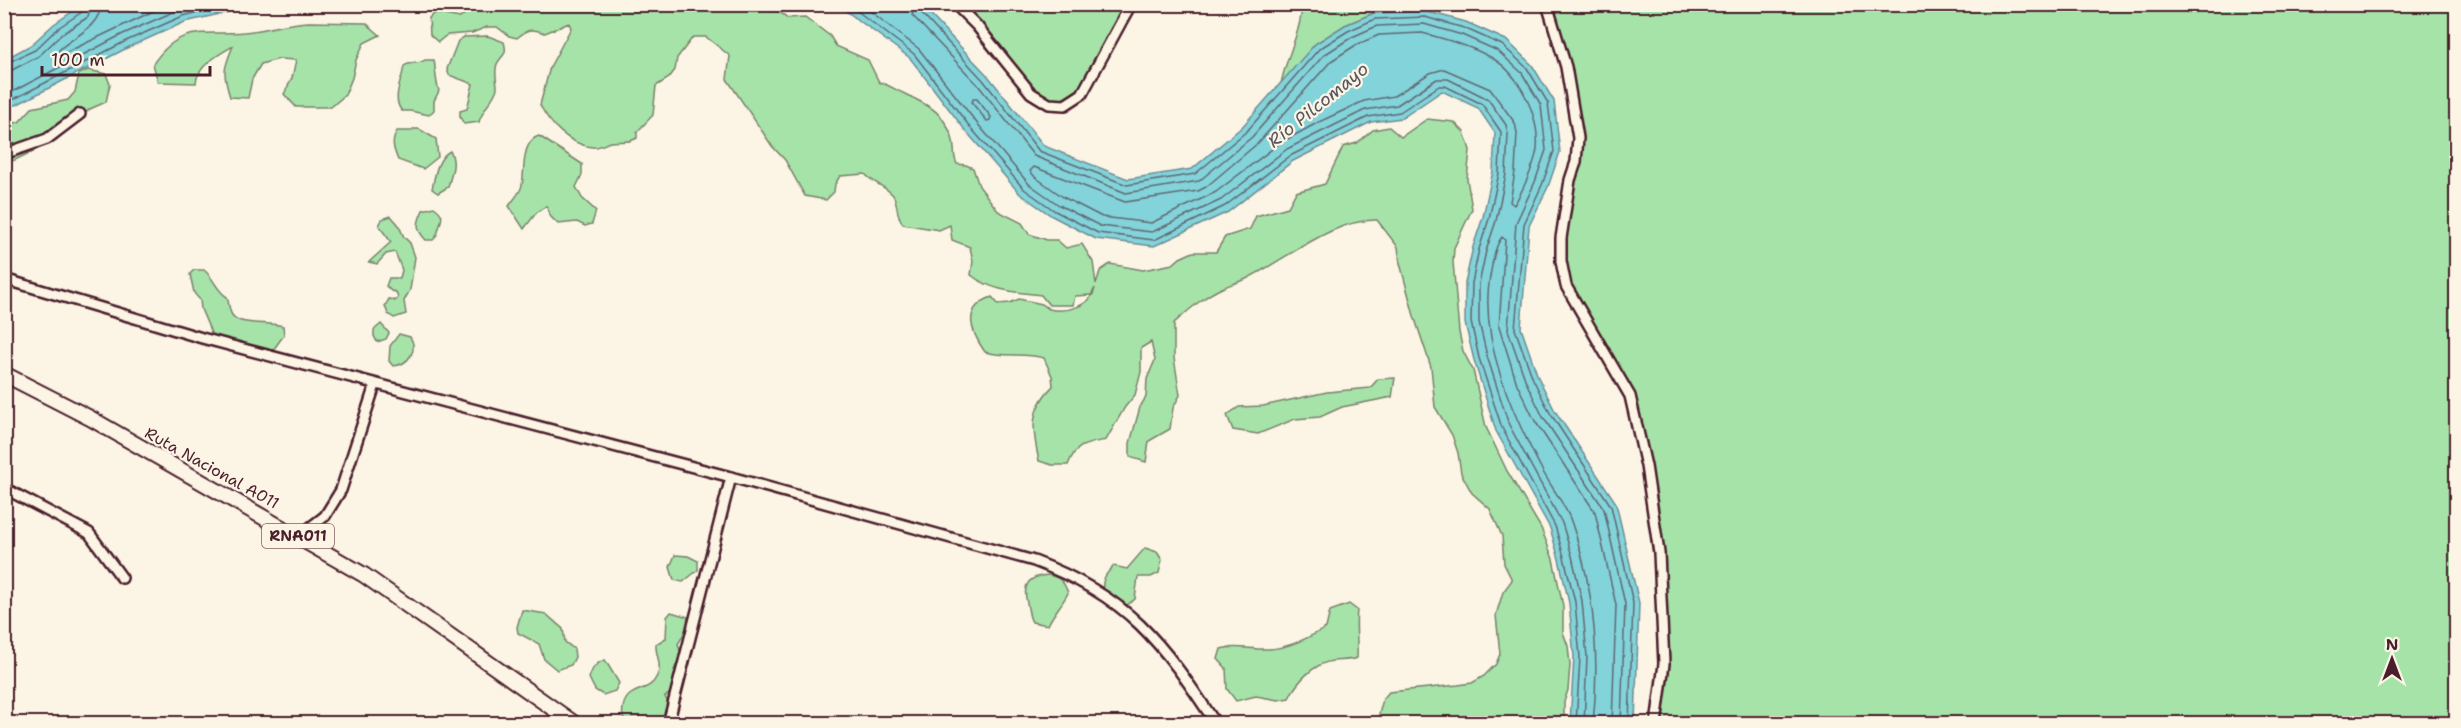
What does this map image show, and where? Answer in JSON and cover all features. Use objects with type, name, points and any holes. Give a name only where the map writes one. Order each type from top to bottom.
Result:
[{"type":"main road","name":"Ruta Nacional A011","points":[[4,374],[90,418],[364,575],[575,723]]},
{"type":"street","points":[[955,4],[977,26],[1031,93],[1049,104],[1065,105],[1082,94],[1131,4]]},
{"type":"street","points":[[1547,4],[1566,67],[1578,138],[1576,162],[1570,180],[1561,238],[1561,261],[1566,286],[1630,396],[1646,466],[1659,553],[1664,664],[1656,723]]},
{"type":"street","points":[[4,154],[47,139],[80,114]]},
{"type":"street","points":[[4,279],[202,338],[731,477],[1034,561],[1070,574],[1100,591],[1152,635],[1185,677],[1216,723]]},
{"type":"street","points":[[299,536],[325,516],[341,490],[375,385]]},
{"type":"street","points":[[668,723],[731,477]]},
{"type":"street","points":[[4,488],[89,533],[122,578]]},
{"type":"green space","points":[[710,4],[770,9],[788,18],[805,17],[830,36],[836,46],[868,60],[879,82],[921,102],[939,115],[952,137],[957,164],[973,168],[979,186],[998,211],[1022,223],[1029,234],[1047,240],[1057,240],[1066,248],[1082,244],[1093,262],[1096,284],[1100,271],[1110,264],[1143,270],[1173,264],[1193,252],[1216,252],[1225,237],[1250,229],[1256,216],[1288,207],[1296,192],[1325,184],[1343,147],[1357,143],[1373,130],[1389,127],[1401,137],[1427,119],[1454,122],[1464,132],[1470,150],[1467,179],[1472,209],[1454,248],[1453,262],[1459,332],[1463,351],[1473,370],[1486,427],[1507,471],[1541,528],[1553,559],[1563,606],[1563,632],[1568,646],[1570,665],[1568,690],[1564,702],[1564,723],[1378,724],[1377,722],[1383,699],[1389,692],[1472,683],[1484,676],[1496,664],[1500,654],[1496,615],[1503,592],[1512,580],[1504,564],[1502,536],[1490,509],[1472,493],[1461,473],[1452,435],[1435,407],[1431,367],[1414,316],[1398,247],[1377,220],[1360,221],[1344,226],[1311,241],[1248,278],[1215,291],[1174,323],[1174,358],[1180,395],[1173,408],[1170,429],[1149,441],[1146,462],[1130,457],[1130,443],[1140,407],[1146,397],[1147,379],[1155,360],[1151,342],[1141,348],[1141,372],[1135,395],[1125,407],[1106,440],[1082,446],[1074,453],[1068,465],[1052,465],[1039,461],[1034,430],[1036,412],[1053,386],[1052,376],[1044,358],[985,352],[973,329],[972,314],[976,307],[992,297],[998,304],[1010,303],[1019,299],[1042,304],[1049,309],[1070,309],[1088,300],[1093,295],[1095,288],[1091,295],[1075,296],[1073,305],[1049,305],[1041,295],[1004,290],[987,284],[971,275],[973,261],[970,247],[952,240],[950,225],[939,230],[903,224],[892,194],[865,174],[840,176],[835,184],[834,192],[826,200],[805,196],[785,160],[772,146],[727,79],[730,56],[706,37],[693,37],[677,58],[675,70],[669,78],[656,86],[653,115],[637,132],[637,138],[595,147],[576,142],[568,138],[549,120],[540,105],[550,67],[571,28],[569,23],[545,33],[530,30],[517,38],[509,36],[497,27],[487,27],[472,33],[447,35],[438,42],[430,35],[429,18],[434,13],[460,18],[473,7],[491,10],[500,5]]},
{"type":"green space","points":[[955,5],[1131,5],[1082,94],[1065,105],[1031,93]]},
{"type":"green space","points":[[1302,5],[1363,5],[1374,13],[1345,25],[1315,44],[1281,84],[1299,25]]},
{"type":"green space","points":[[1547,5],[2456,5],[2456,723],[1656,723],[1664,664],[1659,553],[1630,396],[1566,286],[1561,261],[1578,138]]},
{"type":"green space","points":[[309,22],[366,23],[380,35],[364,43],[345,95],[331,107],[296,107],[284,94],[292,78],[296,60],[279,59],[261,64],[252,79],[248,98],[230,97],[225,70],[233,46],[204,66],[196,83],[158,82],[153,64],[164,50],[186,36],[238,33]]},
{"type":"green space","points":[[488,36],[504,42],[505,47],[505,52],[496,67],[497,88],[479,122],[464,124],[460,111],[467,109],[473,84],[449,75],[447,69],[458,41],[464,37]]},
{"type":"green space","points":[[434,60],[439,91],[434,101],[434,110],[429,115],[402,111],[397,95],[404,66]]},
{"type":"green space","points":[[88,70],[106,74],[110,84],[106,102],[90,109],[56,140],[15,160],[5,162],[5,125],[19,122],[32,108],[68,100],[75,92],[79,74]]},
{"type":"green space","points":[[419,129],[436,139],[438,157],[423,169],[398,160],[394,148],[393,142],[397,131]]},
{"type":"green space","points":[[539,136],[582,164],[582,175],[576,187],[582,198],[596,211],[592,224],[585,226],[577,222],[558,224],[551,217],[546,206],[536,213],[524,229],[509,206],[521,188],[529,144]]},
{"type":"green space","points":[[450,151],[453,164],[448,187],[438,193],[432,189],[439,162]]},
{"type":"green space","points":[[434,207],[442,216],[441,221],[436,237],[433,240],[426,240],[420,232],[418,222],[423,210]]},
{"type":"green space","points":[[391,216],[410,243],[415,257],[410,290],[404,301],[406,314],[394,318],[388,314],[385,306],[389,299],[395,301],[398,298],[396,292],[386,286],[389,278],[400,278],[402,270],[395,252],[386,254],[377,264],[369,262],[391,242],[379,226],[382,219]]},
{"type":"green space","points":[[194,270],[204,270],[207,273],[227,297],[231,313],[236,319],[283,326],[284,335],[273,350],[263,351],[219,342],[212,335],[201,309],[200,300],[194,293],[190,274]]},
{"type":"green space","points":[[381,324],[389,333],[386,339],[377,342],[374,330]]},
{"type":"green space","points":[[399,334],[410,337],[413,352],[403,363],[393,366],[389,361],[390,346]]},
{"type":"green space","points":[[1395,378],[1392,397],[1342,407],[1320,417],[1295,419],[1258,434],[1233,430],[1227,415],[1239,407],[1263,406],[1327,392],[1370,388],[1378,379]]},
{"type":"green space","points":[[1145,548],[1157,552],[1162,560],[1159,573],[1151,577],[1138,577],[1135,599],[1127,605],[1118,606],[1104,596],[1105,576],[1114,566],[1127,569]]},
{"type":"green space","points":[[675,555],[688,556],[698,561],[698,570],[683,582],[674,580],[670,567]]},
{"type":"green space","points":[[1049,575],[1062,581],[1068,593],[1048,625],[1032,622],[1029,615],[1026,586],[1036,577]]},
{"type":"green space","points":[[1349,604],[1357,610],[1357,658],[1332,661],[1318,666],[1301,680],[1289,698],[1278,700],[1256,696],[1236,701],[1227,689],[1226,668],[1218,659],[1221,649],[1233,647],[1269,649],[1292,644],[1326,628],[1330,611]]},
{"type":"green space","points":[[522,610],[546,614],[563,629],[565,642],[574,649],[575,657],[571,665],[557,670],[544,659],[539,644],[518,633],[517,627]]},
{"type":"green space","points":[[671,612],[688,617],[685,632],[678,644],[681,654],[674,670],[678,677],[675,689],[665,697],[670,706],[664,723],[626,723],[623,712],[626,700],[631,694],[649,686],[657,676],[659,663],[656,644],[666,638],[667,617]]},
{"type":"green space","points":[[605,660],[619,683],[615,691],[603,695],[595,690],[589,678],[595,666]]},
{"type":"water","points":[[82,5],[258,5],[185,22],[129,47],[16,105],[5,107],[5,59],[31,45],[54,24]]},
{"type":"water","name":"Río Pilcomayo","points":[[838,5],[921,5],[988,76],[1044,146],[1128,179],[1192,169],[1242,127],[1315,44],[1345,25],[1374,13],[1425,11],[1466,22],[1506,40],[1532,65],[1554,101],[1560,152],[1548,187],[1529,226],[1521,328],[1538,377],[1555,411],[1616,503],[1639,603],[1635,723],[1570,723],[1574,657],[1569,603],[1559,559],[1550,528],[1496,431],[1474,360],[1465,323],[1465,283],[1493,171],[1495,133],[1478,108],[1442,91],[1402,118],[1371,122],[1293,161],[1228,212],[1154,246],[1096,239],[1052,216],[1020,194],[965,130],[910,58]]}]
